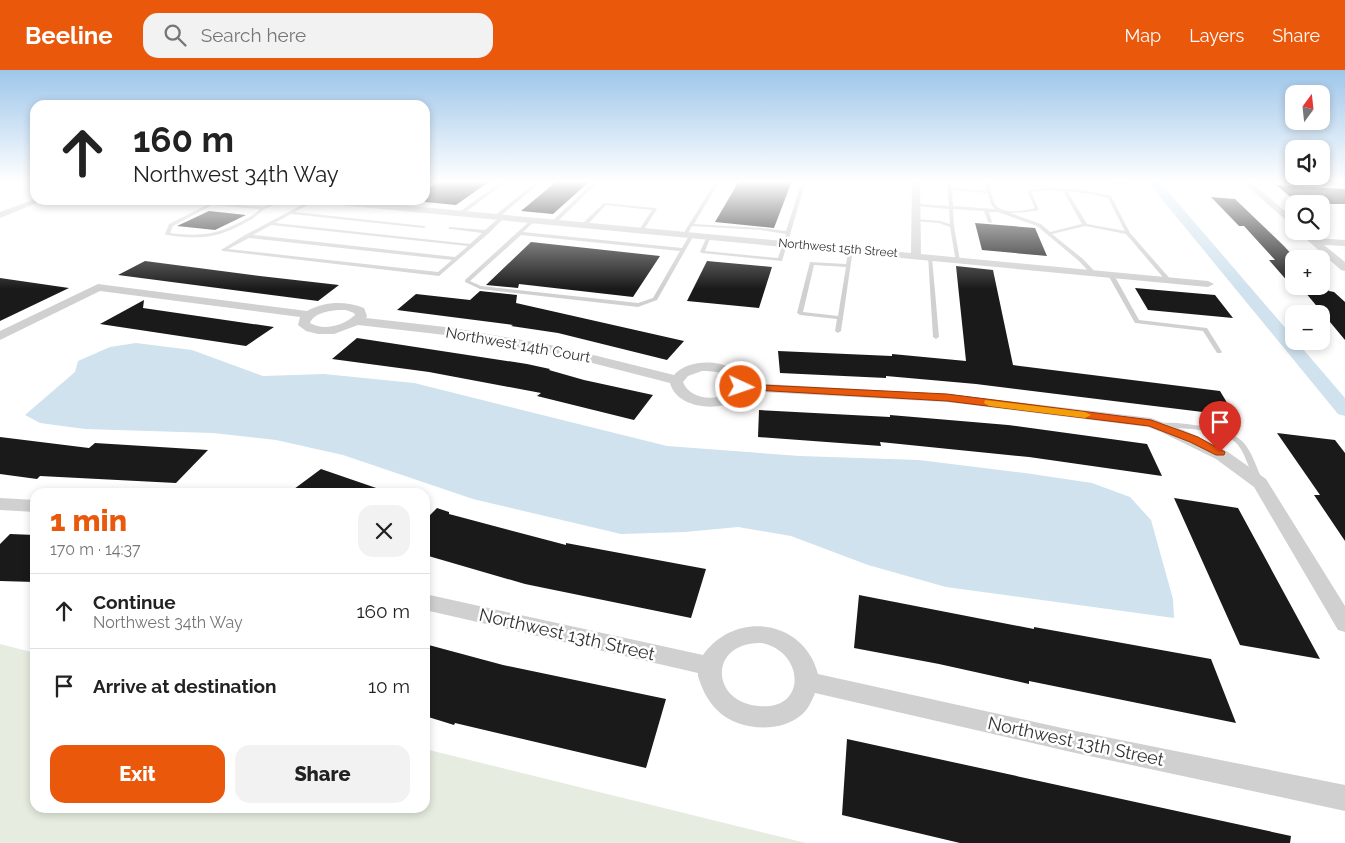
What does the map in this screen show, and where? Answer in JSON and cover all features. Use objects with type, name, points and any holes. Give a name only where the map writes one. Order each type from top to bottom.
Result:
[{"type":"street","name":"Northwest 15th Street","points":[[501,217],[641,230],[689,231],[709,236],[786,238],[851,250],[1208,284]]},
{"type":"street","points":[[916,220],[916,256]]},
{"type":"street","points":[[1312,240],[1345,243]]},
{"type":"street","points":[[1312,240],[1345,268]]},
{"type":"street","points":[[0,336],[98,286],[309,315]]},
{"type":"street","points":[[48,312],[95,299],[150,293]]},
{"type":"street","points":[[348,306],[360,311],[361,316],[357,321],[339,329],[317,330],[304,325],[304,320],[309,315],[327,307],[348,306]]},
{"type":"street","name":"Northwest 14th Court","points":[[357,321],[454,332],[561,351],[676,380]]},
{"type":"street","points":[[714,367],[734,374],[740,380],[741,387],[736,394],[728,399],[702,401],[681,393],[676,387],[676,380],[681,374],[690,369],[714,367]]},
{"type":"street","points":[[741,387],[947,398],[1151,423],[1194,439],[1220,452],[1260,483],[1345,624]]},
{"type":"street","points":[[0,504],[30,506]]},
{"type":"street","name":"Northwest 13th Street","points":[[430,603],[709,666]]},
{"type":"street","points":[[763,634],[781,640],[796,651],[805,666],[808,682],[803,698],[791,710],[773,717],[753,717],[733,710],[718,697],[710,681],[709,666],[716,651],[728,640],[745,635],[763,634]]},
{"type":"street","name":"Northwest 13th Street","points":[[808,682],[1071,741],[1345,798]]},
{"type":"lane","points":[[187,217],[171,226],[167,234],[203,237],[221,234],[253,217]]},
{"type":"lane","points":[[282,217],[223,250],[439,274],[487,232],[500,217]]},
{"type":"lane","points":[[328,217],[424,227]]},
{"type":"lane","points":[[554,222],[559,217]]},
{"type":"lane","points":[[584,225],[592,217]]},
{"type":"lane","points":[[641,230],[650,217]]},
{"type":"lane","points":[[534,220],[466,280],[480,287],[638,304],[655,299],[683,250],[689,231],[697,217]]},
{"type":"lane","points":[[709,236],[702,252],[780,260],[792,217]]},
{"type":"lane","points":[[952,217],[958,261]]},
{"type":"lane","points":[[988,217],[990,222]]},
{"type":"lane","points":[[1016,217],[1039,225],[1081,260],[1094,274]]},
{"type":"lane","points":[[1080,217],[1085,225]]},
{"type":"lane","points":[[1120,217],[1128,233],[1169,281]]},
{"type":"lane","points":[[916,220],[940,222],[952,226]]},
{"type":"lane","points":[[270,224],[471,245]]},
{"type":"lane","points":[[1049,233],[1085,225],[1128,233]]},
{"type":"lane","points":[[451,228],[487,232]]},
{"type":"lane","points":[[689,231],[761,229],[786,238]]},
{"type":"lane","points":[[519,233],[683,250]]},
{"type":"lane","points":[[247,236],[456,259]]},
{"type":"lane","points":[[838,331],[851,250]]},
{"type":"lane","points":[[930,257],[936,336]]},
{"type":"lane","points":[[840,318],[800,313],[812,263],[848,266]]},
{"type":"lane","points":[[1110,275],[1137,322],[1205,329],[1219,352]]},
{"type":"lane","points":[[1151,423],[1218,432],[1235,438],[1240,443],[1260,483]]},
{"type":"lane","points":[[1298,788],[1322,789],[1345,786]]},
{"type":"shaded area","points":[[0,644],[30,652],[30,813],[430,813],[430,750],[806,843],[0,843]]},
{"type":"water","points":[[136,343],[192,350],[263,376],[324,374],[414,383],[667,446],[800,456],[919,460],[1092,483],[1130,497],[1151,520],[1173,599],[1174,618],[946,587],[868,565],[791,536],[738,527],[685,532],[621,534],[473,499],[343,455],[276,440],[213,433],[85,429],[40,423],[25,415],[75,372],[78,361],[110,347]]},
{"type":"building","points":[[196,217],[242,217],[215,230],[177,226]]},
{"type":"building","points":[[718,217],[778,217],[774,228],[715,222]]},
{"type":"building","points":[[1230,217],[1254,217],[1288,250],[1285,250],[1285,278],[1269,260],[1275,260],[1244,226],[1239,226]]},
{"type":"building","points":[[975,223],[1035,228],[1047,256],[982,250]]},
{"type":"building","points":[[531,242],[660,256],[633,297],[519,284],[518,288],[486,285]]},
{"type":"building","points":[[145,261],[339,285],[318,301],[118,275]]},
{"type":"building","points":[[707,261],[772,267],[759,308],[687,301]]},
{"type":"building","points":[[956,266],[993,270],[1013,365],[1220,391],[1235,416],[976,384],[886,376],[886,378],[780,373],[778,351],[892,356],[892,354],[966,361]]},
{"type":"building","points":[[0,278],[69,288],[0,321]]},
{"type":"building","points":[[1135,288],[1215,295],[1233,318],[1148,310]]},
{"type":"building","points":[[480,291],[517,295],[516,303],[684,341],[667,360],[558,333],[511,326],[513,325],[397,310],[416,294],[470,300]]},
{"type":"building","points":[[1330,291],[1334,292],[1345,302],[1345,340],[1330,322],[1330,305],[1316,305],[1308,295],[1330,295]]},
{"type":"building","points":[[144,300],[143,308],[274,327],[246,346],[100,324]]},
{"type":"building","points":[[357,338],[527,364],[584,380],[653,395],[634,420],[537,396],[541,393],[429,372],[332,359]]},
{"type":"building","points":[[759,410],[890,417],[890,415],[1008,425],[1147,444],[1162,476],[1029,457],[880,442],[881,446],[758,437]]},
{"type":"building","points":[[1277,433],[1335,440],[1345,453],[1345,541],[1314,495],[1320,495]]},
{"type":"building","points":[[0,437],[89,448],[95,443],[208,450],[176,483],[40,476],[37,479],[0,474]]},
{"type":"building","points":[[321,469],[376,488],[295,488]]},
{"type":"building","points":[[1174,498],[1238,508],[1320,659],[1240,645]]},
{"type":"building","points":[[437,508],[449,512],[449,514],[566,545],[566,543],[706,569],[691,618],[525,584],[430,556],[430,515]]},
{"type":"building","points":[[10,534],[30,535],[30,582],[0,581],[0,544]]},
{"type":"building","points":[[859,595],[1034,629],[1034,627],[1211,659],[1236,723],[1029,681],[1029,684],[854,648]]},
{"type":"building","points":[[430,645],[503,665],[666,699],[646,768],[455,723],[454,725],[430,718]]},
{"type":"building","points":[[847,739],[1291,836],[1290,843],[960,843],[842,815]]},
{"type":"waterway","points":[[1183,217],[1345,410]]},
{"type":"slow traffic","points":[[989,403],[1085,415]]},
{"type":"route","points":[[741,387],[947,398],[1151,423],[1194,439],[1220,452]]}]
